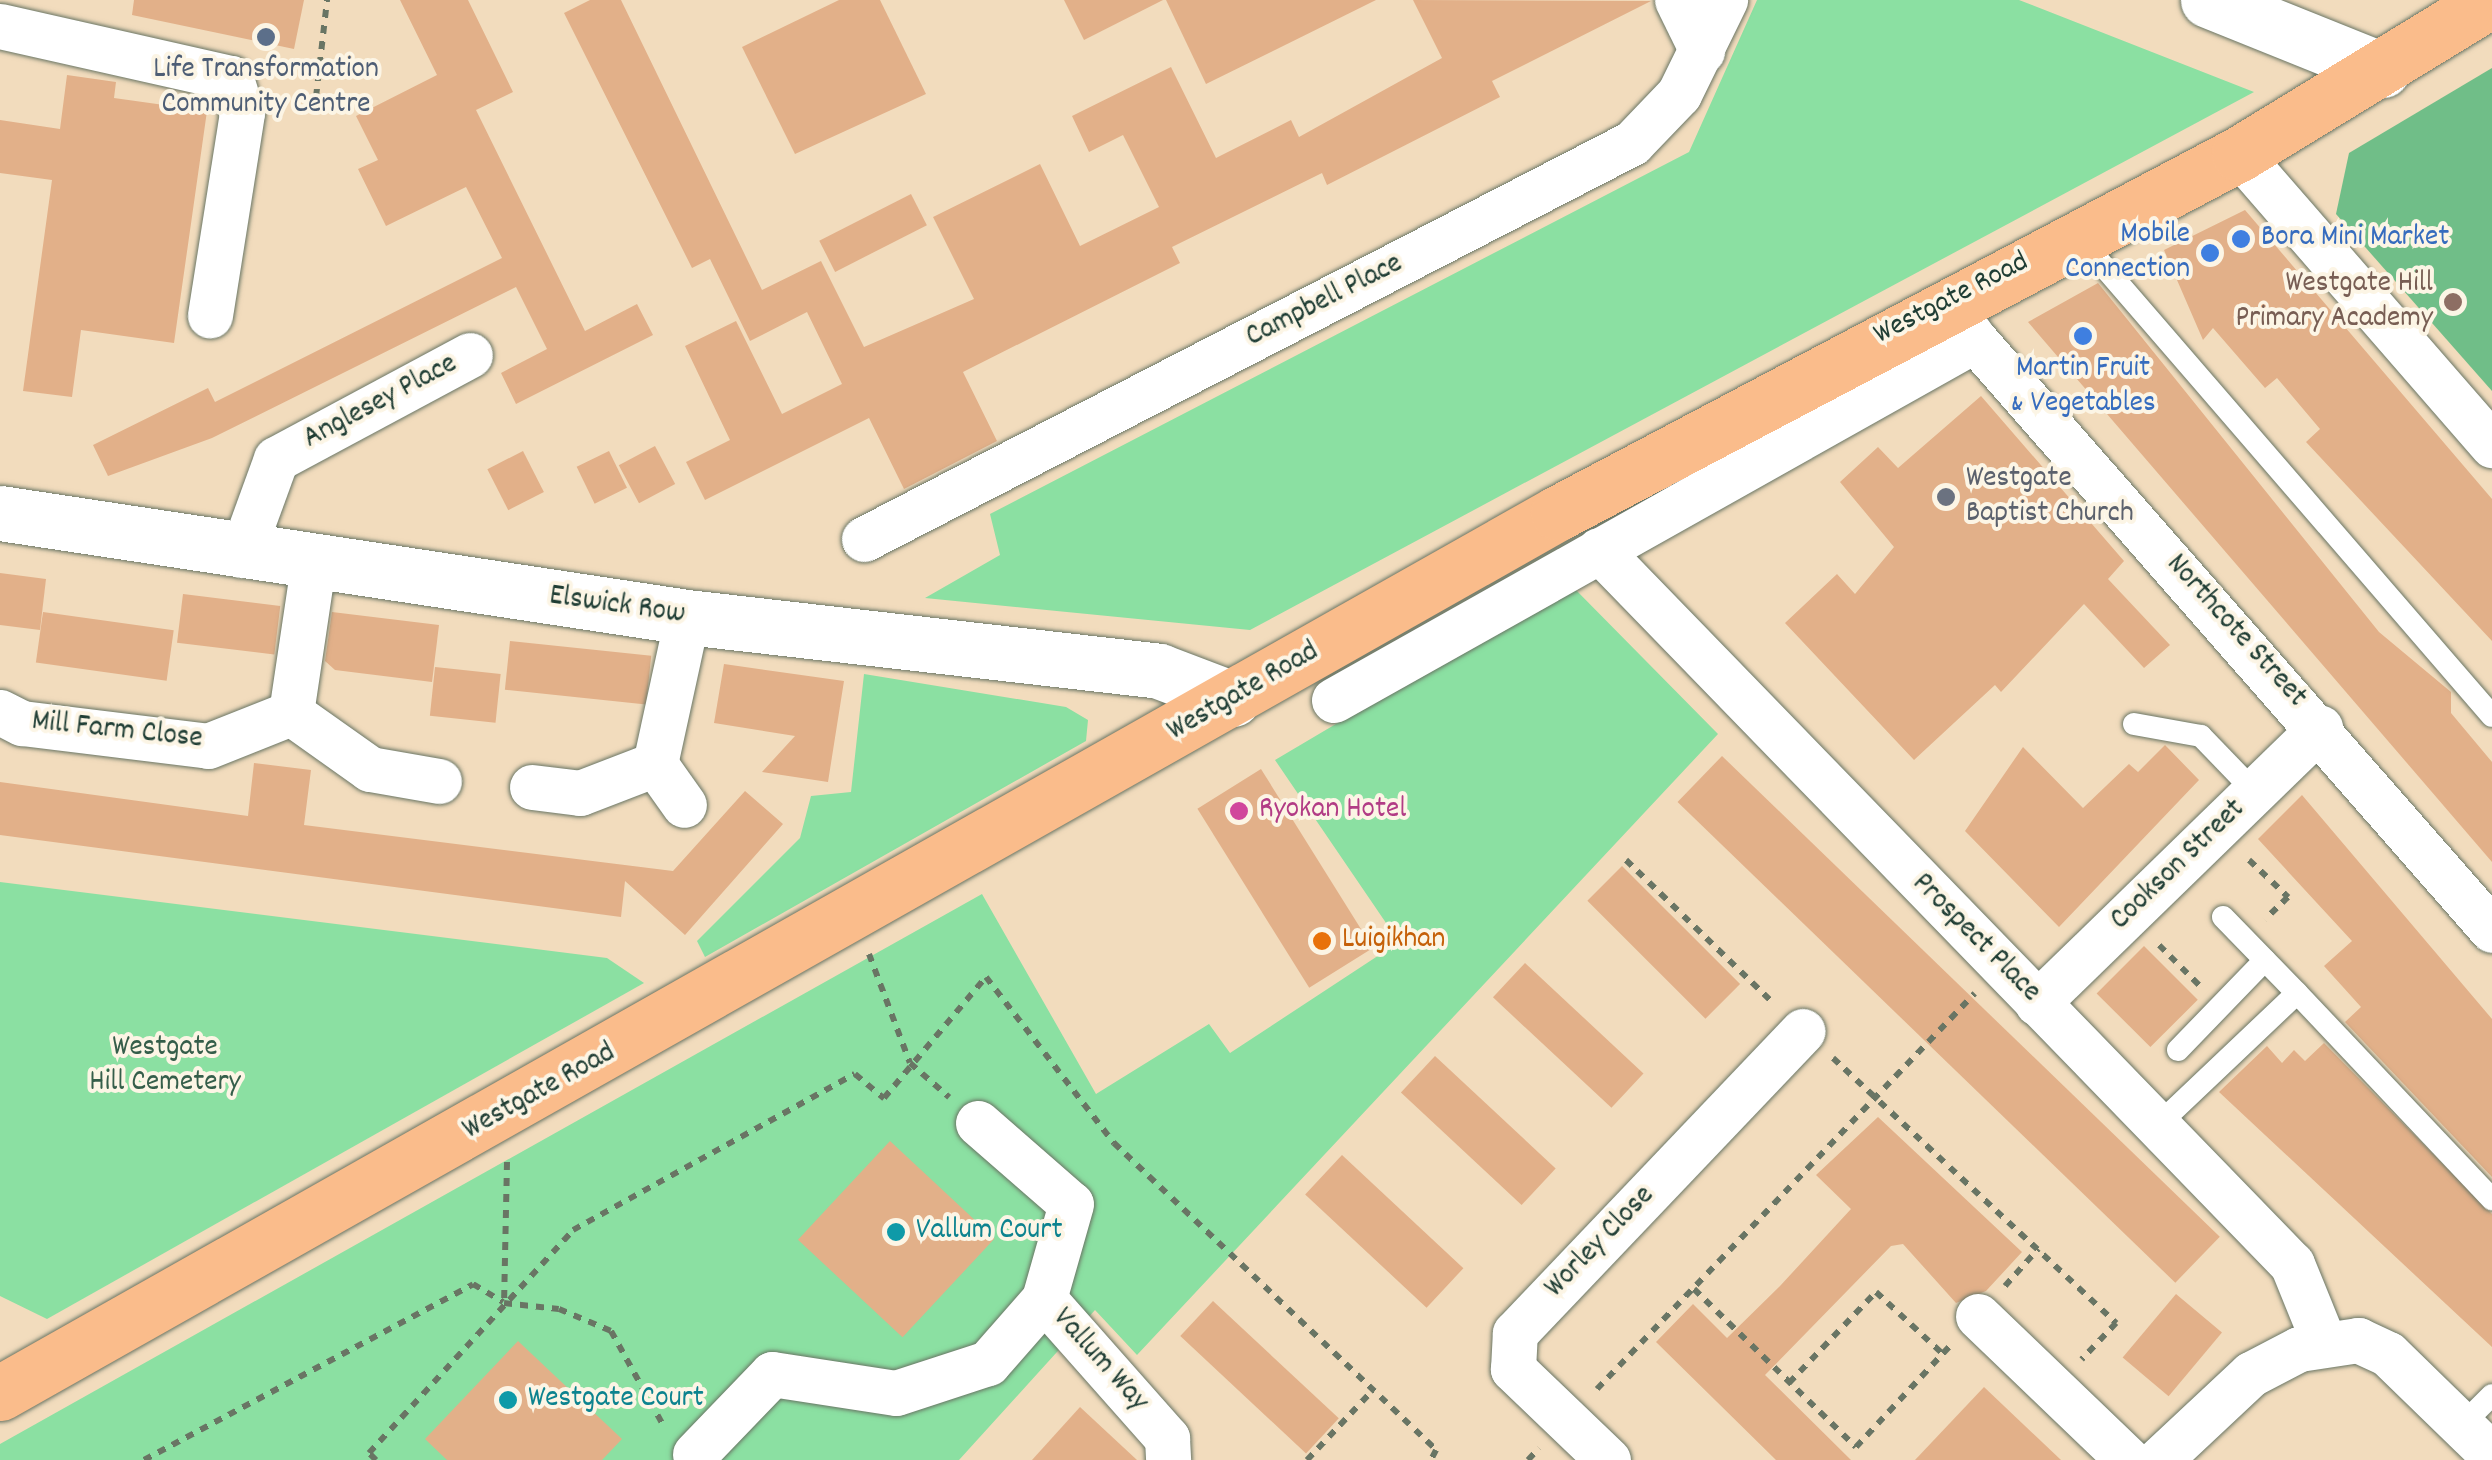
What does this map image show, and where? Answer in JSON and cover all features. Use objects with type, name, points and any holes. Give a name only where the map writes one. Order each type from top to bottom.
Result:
[{"type":"main road","name":"Westgate Road","points":[[0,1393],[508,1111],[1233,699],[1960,319],[2078,236],[2239,154],[2491,0]]},
{"type":"street","points":[[1676,0],[1702,51]]},
{"type":"street","name":"Campbell Place","points":[[864,539],[1632,143],[1679,94],[1724,0]]},
{"type":"street","points":[[2208,0],[2382,70]]},
{"type":"street","points":[[11,18],[231,78],[242,112],[210,315]]},
{"type":"street","points":[[2239,154],[2492,444]]},
{"type":"street","points":[[1334,700],[1600,550],[1960,319]]},
{"type":"street","name":"Northcote Street","points":[[1960,319],[2492,930]]},
{"type":"street","name":"Anglesey Place","points":[[241,556],[276,459],[470,355]]},
{"type":"street","name":"Elswick Row","points":[[0,513],[241,556],[687,617],[1159,671],[1233,699]]},
{"type":"street","name":"Prospect Place","points":[[1600,550],[2292,1264],[2324,1344]]},
{"type":"street","points":[[313,565],[291,713],[370,769],[439,781]]},
{"type":"street","points":[[684,806],[655,764],[687,617]]},
{"type":"street","name":"Mill Farm Close","points":[[0,712],[22,723],[208,746],[291,713]]},
{"type":"street","name":"Cookson Street","points":[[2037,1002],[2320,728]]},
{"type":"street","points":[[532,787],[580,793],[655,764]]},
{"type":"street","name":"Worley Close","points":[[1608,1460],[1513,1370],[1515,1333],[1803,1032]]},
{"type":"street","name":"Vallum Way","points":[[978,1122],[1071,1204],[1044,1299],[1167,1438],[1168,1460]]},
{"type":"street","points":[[695,1454],[772,1374],[896,1392],[988,1363],[1044,1299]]},
{"type":"street","points":[[1978,1316],[2128,1460]]},
{"type":"street","points":[[2173,1455],[2251,1374],[2324,1344],[2358,1340],[2388,1354],[2482,1425]]},
{"type":"lane","points":[[2078,236],[2492,716]]},
{"type":"lane","points":[[2134,724],[2202,736],[2255,792]]},
{"type":"lane","points":[[2222,918],[2492,1198]]},
{"type":"lane","points":[[2178,1050],[2254,949]]},
{"type":"lane","points":[[2160,1124],[2296,993]]},
{"type":"path","points":[[316,97],[327,0]]},
{"type":"path","points":[[2139,904],[2168,934],[2158,944],[2207,993],[2254,949],[2288,897],[2250,858],[2240,868],[2209,837]]},
{"type":"path","points":[[1626,860],[1803,1032],[2116,1323],[2054,1389]]},
{"type":"path","points":[[854,916],[910,1063],[978,1122]]},
{"type":"path","points":[[1528,1460],[2000,967]]},
{"type":"path","points":[[376,1460],[369,1454],[573,1230],[855,1074],[884,1098],[986,977],[1114,1143],[1436,1450],[1432,1460]]},
{"type":"path","points":[[504,1303],[508,1111]]},
{"type":"path","points":[[1694,1289],[1856,1448],[2038,1250]]},
{"type":"path","points":[[144,1460],[474,1284],[504,1303],[559,1309],[611,1331],[652,1415],[695,1454]]},
{"type":"path","points":[[1788,1383],[1876,1292],[1942,1354]]},
{"type":"path","points":[[1307,1460],[1374,1390]]},
{"type":"green space","points":[[1757,0],[2019,0],[2254,92],[1250,630],[925,598],[1000,555],[990,514],[1689,152]]},
{"type":"green space","name":"Westgate Hill Primary Academy","points":[[2492,68],[2492,391],[2336,214],[2349,153]]},
{"type":"green space","points":[[1571,585],[1718,734],[1137,1355],[1095,1310],[959,1460],[0,1460],[0,1444],[982,894],[1096,1094],[1209,1024],[1230,1053],[1399,942],[1275,760]]},
{"type":"green space","points":[[864,674],[1066,707],[1088,720],[1086,741],[705,957],[697,941],[800,838],[811,796],[851,792]]},
{"type":"green space","name":"Westgate Hill Cemetery","points":[[0,882],[607,958],[644,983],[47,1319],[0,1296]]},
{"type":"building","name":"Life Transformation Community Centre","points":[[134,0],[304,0],[294,49],[132,15]]},
{"type":"building","points":[[400,0],[468,0],[513,92],[476,110],[585,331],[637,304],[653,335],[516,404],[501,373],[547,349],[516,287],[212,438],[108,476],[93,445],[208,388],[215,402],[502,258],[466,187],[386,226],[358,169],[378,160],[356,116],[437,75]]},
{"type":"building","points":[[590,0],[621,0],[762,290],[821,261],[864,347],[974,299],[933,217],[1040,164],[1080,246],[1159,207],[1123,135],[1089,152],[1072,116],[1171,67],[1216,158],[1291,120],[1299,137],[1442,58],[1413,0],[1651,1],[1492,81],[1500,97],[1327,185],[1322,173],[1172,247],[1180,263],[963,372],[997,441],[904,489],[869,418],[705,500],[686,462],[730,440],[685,346],[736,321],[782,414],[842,384],[807,312],[750,341],[710,259],[692,268],[564,13]]},
{"type":"building","points":[[839,0],[880,0],[926,94],[795,154],[742,47]]},
{"type":"building","points":[[1064,0],[1163,0],[1084,40]]},
{"type":"building","points":[[1166,0],[1376,0],[1206,84]]},
{"type":"building","points":[[67,75],[116,82],[114,98],[207,111],[174,343],[81,330],[72,397],[23,391],[52,180],[0,173],[0,120],[60,129]]},
{"type":"building","points":[[911,194],[927,225],[835,272],[819,241]]},
{"type":"building","points":[[2245,210],[2492,499],[2492,641],[2306,442],[2320,429],[2277,378],[2265,388],[2213,328],[2203,340],[2164,250]]},
{"type":"building","points":[[2098,283],[2379,632],[2451,692],[2451,713],[2492,762],[2492,862],[2028,322]]},
{"type":"building","points":[[1981,396],[2124,561],[2108,579],[2170,645],[2144,668],[2084,604],[2001,692],[1995,685],[1914,760],[1785,623],[1837,574],[1855,594],[1894,547],[1840,482],[1878,447],[1898,468]]},
{"type":"building","points":[[655,446],[675,484],[639,503],[619,465]]},
{"type":"building","points":[[523,451],[544,492],[508,510],[487,469]]},
{"type":"building","points":[[609,451],[627,488],[595,504],[577,467]]},
{"type":"building","points":[[0,573],[46,579],[40,630],[0,625]]},
{"type":"building","points":[[183,594],[280,606],[274,655],[177,643]]},
{"type":"building","points":[[43,612],[174,630],[167,681],[36,663]]},
{"type":"building","points":[[332,612],[439,625],[432,682],[335,670],[325,661]]},
{"type":"building","points":[[510,641],[651,656],[646,705],[505,690]]},
{"type":"building","points":[[724,664],[844,681],[828,782],[762,772],[795,736],[714,723]]},
{"type":"building","points":[[435,667],[501,674],[496,723],[430,716]]},
{"type":"building","points":[[2165,745],[2199,780],[2059,927],[1965,831],[2023,747],[2083,808],[2129,764],[2138,772]]},
{"type":"building","points":[[1722,756],[2220,1237],[2175,1283],[1678,802]]},
{"type":"building","points":[[254,763],[311,770],[304,825],[673,871],[745,791],[783,824],[685,935],[625,881],[621,917],[0,835],[0,782],[248,816]]},
{"type":"building","points":[[1261,769],[1373,948],[1309,988],[1197,809]]},
{"type":"building","points":[[2302,795],[2492,1019],[2492,1177],[2345,1022],[2361,1007],[2324,966],[2352,941],[2258,839]]},
{"type":"building","points":[[1622,866],[1740,984],[1705,1019],[1587,901]]},
{"type":"building","points":[[2144,946],[2198,1000],[2150,1047],[2097,993]]},
{"type":"building","points":[[1525,963],[1643,1073],[1611,1108],[1493,997]]},
{"type":"building","points":[[2324,1043],[2492,1214],[2492,1347],[2219,1092],[2267,1046],[2282,1063],[2294,1050],[2305,1061]]},
{"type":"building","points":[[1435,1056],[1556,1169],[1522,1205],[1401,1093]]},
{"type":"building","points":[[1878,1117],[2022,1252],[1986,1291],[1956,1303],[1903,1244],[1891,1246],[1765,1375],[1851,1460],[1776,1460],[1656,1342],[1693,1304],[1727,1338],[1780,1286],[1851,1209],[1816,1175]]},
{"type":"building","name":"Vallum Court","points":[[890,1141],[995,1239],[903,1337],[798,1240]]},
{"type":"building","points":[[1342,1155],[1463,1268],[1427,1308],[1305,1194]]},
{"type":"building","points":[[2176,1294],[2222,1333],[2169,1396],[2123,1358]]},
{"type":"building","points":[[1213,1301],[1339,1418],[1306,1453],[1180,1336]]},
{"type":"building","name":"Westgate Court","points":[[518,1341],[622,1439],[602,1460],[447,1460],[425,1439]]},
{"type":"building","points":[[1984,1387],[2061,1460],[1915,1460]]},
{"type":"building","points":[[1080,1407],[1137,1460],[1032,1460]]},
{"type":"place","name":"Life Transformation Community Centre","points":[[266,37]]},
{"type":"place","name":"Bora Mini Market","points":[[2241,239]]},
{"type":"place","name":"Mobile Connection","points":[[2210,253]]},
{"type":"place","name":"Westgate Hill Primary Academy","points":[[2453,302]]},
{"type":"place","name":"Martin Fruit & Vegetables","points":[[2083,336]]},
{"type":"place","name":"Westgate Baptist Church","points":[[1946,497]]},
{"type":"place","name":"Ryokan Hotel","points":[[1239,811]]},
{"type":"place","name":"Luigikhan","points":[[1322,941]]},
{"type":"place","name":"Vallum Court","points":[[896,1232]]},
{"type":"place","name":"Westgate Court","points":[[508,1400]]}]
